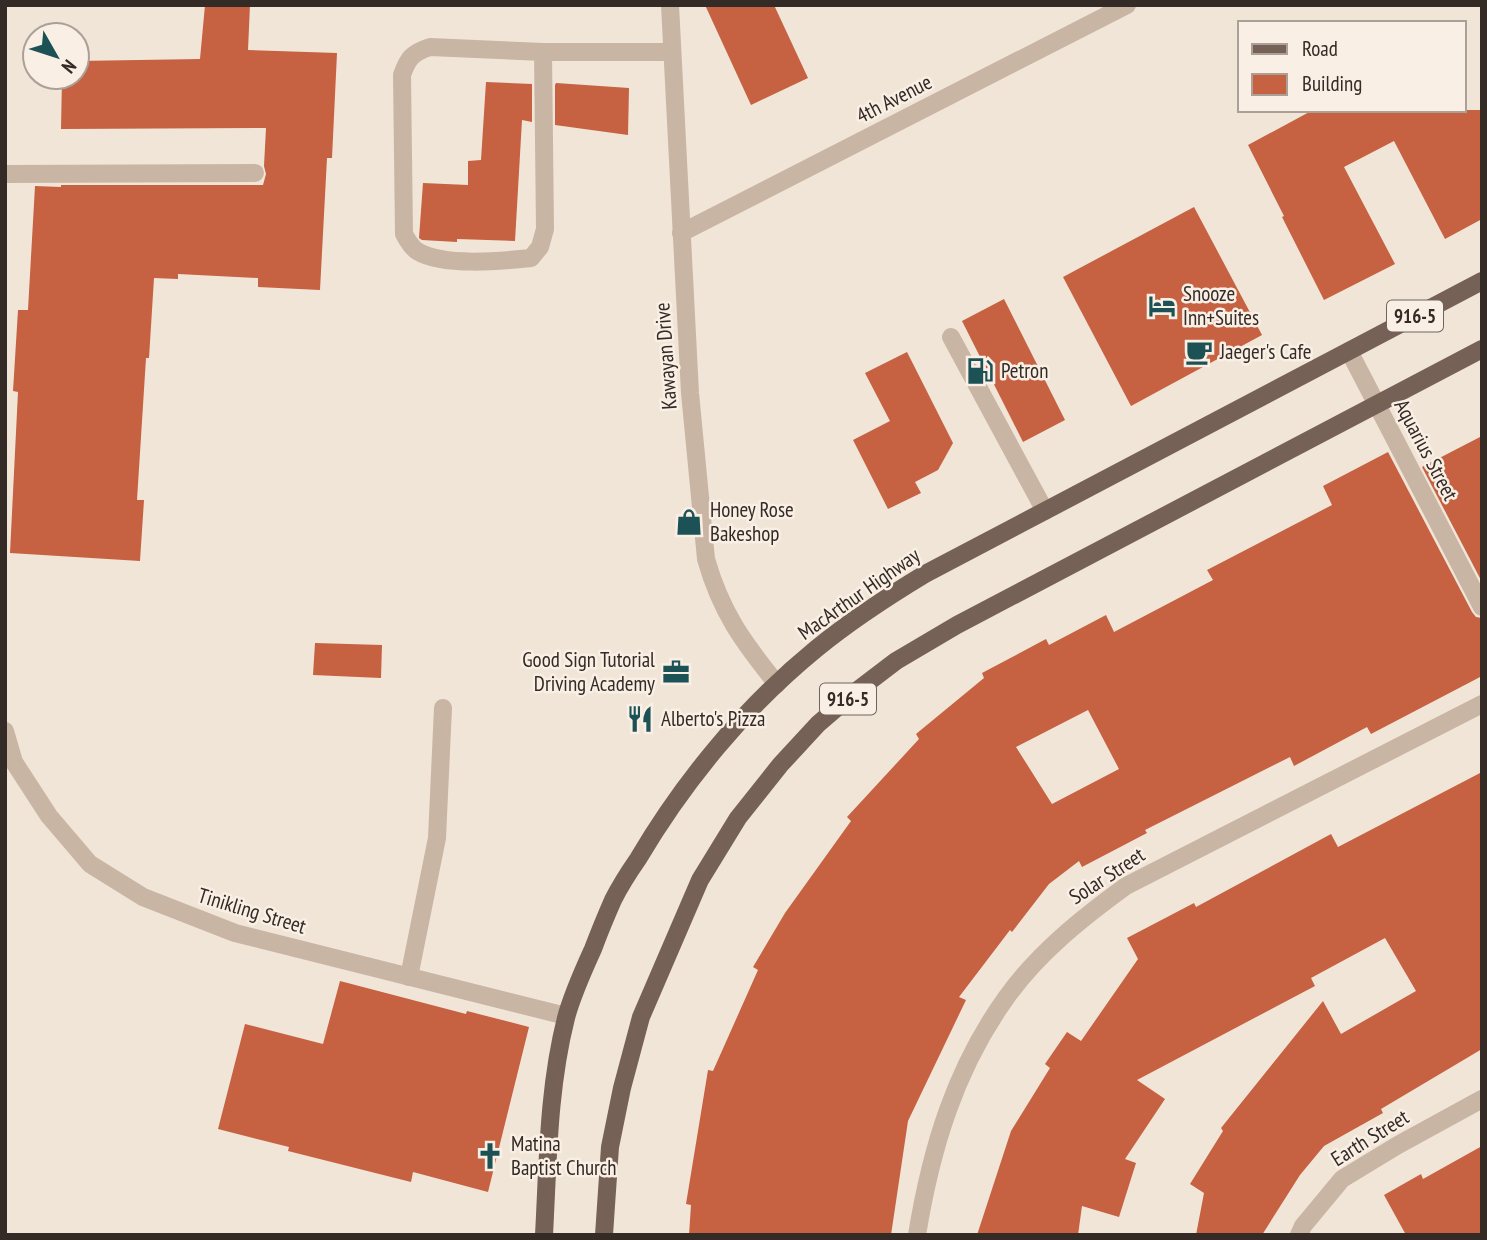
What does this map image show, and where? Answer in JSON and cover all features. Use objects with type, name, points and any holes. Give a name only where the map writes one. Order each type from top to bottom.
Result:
[{"type":"main road","name":"MacArthur Highway","points":[[544,1235],[553,1083],[566,1016],[614,899],[658,825],[711,755],[756,705],[814,650],[890,595],[925,574],[1482,281]]},
{"type":"main road","name":"916-5","points":[[604,1235],[610,1147],[641,1017],[700,880],[738,818],[781,764],[818,724],[896,661],[957,625],[1482,349]]},
{"type":"street","name":"Kawayan Drive","points":[[670,5],[690,393],[706,559],[713,584],[732,623],[743,642],[777,684]]},
{"type":"street","name":"4th Avenue","points":[[681,233],[1127,5]]},
{"type":"street","points":[[543,52],[545,229],[540,247],[531,258],[486,262],[436,259],[418,252],[410,246],[404,234],[402,75],[407,61],[416,51],[430,47],[543,52],[672,52]]},
{"type":"street","points":[[5,174],[255,173]]},
{"type":"street","points":[[951,337],[1045,511]]},
{"type":"street","name":"Aquarius Street","points":[[1349,351],[1482,607]]},
{"type":"street","name":"Solar Street","points":[[917,1235],[929,1175],[948,1106],[970,1055],[1007,997],[1038,960],[1073,927],[1126,886],[1482,704]]},
{"type":"street","points":[[409,977],[437,838],[443,708]]},
{"type":"street","name":"Tinikling Street","points":[[5,731],[14,762],[49,816],[90,864],[143,897],[234,933],[566,1016]]},
{"type":"street","name":"Earth Street","points":[[1299,1235],[1303,1226],[1342,1179],[1482,1099]]},
{"type":"building","points":[[205,5],[250,5],[248,50],[337,53],[332,158],[327,158],[320,290],[258,287],[258,278],[178,274],[178,279],[154,278],[137,500],[144,500],[140,561],[10,553],[18,392],[13,391],[18,310],[28,310],[35,186],[263,185],[266,174],[266,128],[61,129],[62,91],[91,91],[91,61],[200,59]]},
{"type":"building","points":[[705,5],[774,5],[808,78],[751,105]]},
{"type":"building","points":[[486,82],[532,84],[532,122],[522,120],[515,241],[422,240],[419,238],[423,183],[468,185],[468,161],[481,160]]},
{"type":"building","points":[[556,83],[629,88],[628,135],[555,125]]},
{"type":"building","points":[[1482,110],[1482,219],[1445,239],[1394,141],[1344,167],[1395,264],[1324,300],[1248,145],[1309,112]]},
{"type":"building","name":"Snooze Inn+Suites","points":[[1194,207],[1262,335],[1131,406],[1063,277]]},
{"type":"building","points":[[1004,299],[1065,420],[1023,442],[962,321]]},
{"type":"building","points":[[907,352],[953,443],[938,470],[915,482],[921,493],[888,509],[853,440],[890,421],[865,373]]},
{"type":"building","points":[[1482,436],[1482,582],[1422,467]]},
{"type":"building","points":[[1388,452],[1472,612],[1476,617],[1482,618],[1482,676],[1371,734],[1367,727],[1294,766],[1290,757],[1145,830],[1147,833],[1082,867],[1079,861],[1049,884],[959,997],[966,1000],[908,1121],[891,1235],[689,1235],[691,1205],[686,1204],[708,1070],[713,1071],[758,970],[753,967],[785,913],[851,821],[847,817],[919,739],[916,734],[984,678],[982,673],[1046,639],[1049,645],[1106,615],[1114,632],[1213,580],[1207,570],[1332,505],[1323,486]],"holes":[[[1088,710],[1119,769],[1052,804],[1016,747]]]},
{"type":"building","points":[[315,643],[382,645],[381,678],[313,675]]},
{"type":"building","points":[[1482,772],[1482,1049],[1381,1109],[1383,1113],[1324,1146],[1300,1175],[1262,1235],[1196,1235],[1204,1193],[1190,1184],[1223,1131],[1221,1128],[1323,1001],[1341,1034],[1416,991],[1385,938],[1311,978],[1315,986],[1137,1080],[1165,1099],[1125,1159],[1136,1163],[1119,1217],[1082,1206],[1078,1235],[977,1235],[1011,1131],[1050,1068],[1045,1064],[1067,1032],[1081,1041],[1138,959],[1127,938],[1194,903],[1196,907],[1331,834],[1338,847]]},
{"type":"building","points":[[340,981],[466,1014],[467,1011],[529,1027],[488,1192],[413,1172],[411,1182],[288,1151],[289,1147],[218,1129],[245,1024],[323,1044]]},
{"type":"building","points":[[1482,1146],[1482,1235],[1406,1235],[1384,1195],[1421,1174],[1423,1179]]},
{"type":"place","name":"Snooze Inn+Suites","points":[[1162,306]]},
{"type":"place","name":"Jaeger's Cafe","points":[[1199,352]]},
{"type":"place","name":"Petron","points":[[980,371]]},
{"type":"place","name":"Honey Rose Bakeshop","points":[[689,522]]},
{"type":"place","name":"Good Sign Tutorial Driving Academy","points":[[676,672]]},
{"type":"place","name":"Alberto's Pizza","points":[[640,719]]},
{"type":"place","name":"Matina Baptist Church","points":[[490,1156]]}]
